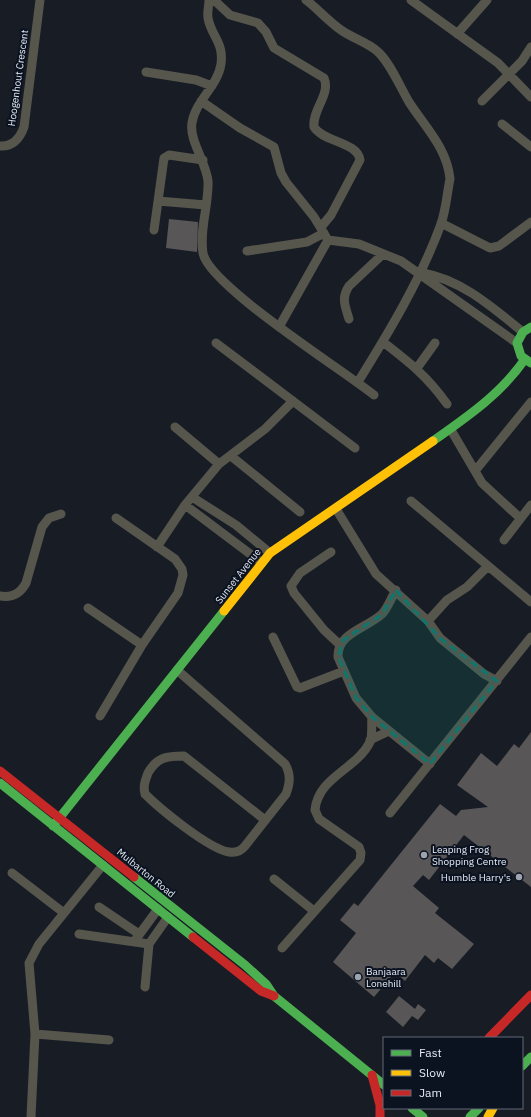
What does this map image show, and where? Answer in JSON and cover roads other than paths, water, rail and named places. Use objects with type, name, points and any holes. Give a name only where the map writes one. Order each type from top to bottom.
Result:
[{"type":"street","name":"Hoogenhout Crescent","points":[[0,146],[8,145],[18,139],[24,127],[40,0]]},
{"type":"street","points":[[209,0],[208,17],[210,26],[219,41],[221,65],[212,86],[201,101],[192,121],[192,128],[203,160],[208,182],[202,248],[203,254],[209,267],[241,297],[279,327],[358,382],[374,395]]},
{"type":"street","points":[[214,0],[230,15],[258,23],[266,32],[274,48],[324,78],[326,88],[315,116],[314,127],[319,133],[352,149],[358,155],[360,160],[331,215],[324,233],[279,327]]},
{"type":"street","points":[[306,0],[339,29],[378,51],[410,103],[438,143],[447,162],[450,179],[441,223],[420,272],[382,342],[358,382]]},
{"type":"street","points":[[411,0],[498,63],[531,97]]},
{"type":"street","points":[[457,34],[487,0]]},
{"type":"street","points":[[482,101],[522,62],[531,48]]},
{"type":"street","points":[[146,72],[196,80],[212,86]]},
{"type":"street","points":[[201,101],[240,128],[274,147],[281,173],[286,182],[324,233],[359,244],[401,261],[420,272],[517,342],[519,352],[528,361]]},
{"type":"street","points":[[502,124],[531,147]]},
{"type":"street","points":[[154,230],[165,157],[169,155],[203,160]]},
{"type":"street","points":[[158,201],[206,205]]},
{"type":"street","points":[[441,223],[490,248],[499,246],[531,222]]},
{"type":"street","points":[[248,251],[307,242],[324,233]]},
{"type":"street","points":[[349,319],[343,303],[348,286],[383,254]]},
{"type":"street","points":[[420,272],[435,275],[459,286],[527,329],[517,342]]},
{"type":"street","points":[[382,342],[417,368],[433,385],[447,404]]},
{"type":"street","points":[[216,343],[355,448]]},
{"type":"street","points":[[417,368],[434,343]]},
{"type":"street","name":"Sunset Avenue","points":[[53,826],[270,552],[336,509],[450,430],[495,395],[528,361]]},
{"type":"street","points":[[157,547],[185,505],[219,464],[265,429],[293,400]]},
{"type":"street","points":[[475,471],[531,402]]},
{"type":"street","points":[[175,427],[219,464]]},
{"type":"street","points":[[450,430],[482,483],[520,518]]},
{"type":"street","points":[[231,456],[300,512]]},
{"type":"street","points":[[192,497],[236,525],[270,552]]},
{"type":"street","points":[[410,501],[531,602]]},
{"type":"street","points":[[185,505],[262,563]]},
{"type":"street","points":[[504,540],[531,505]]},
{"type":"street","points":[[336,509],[364,552],[372,569],[428,621],[440,638],[484,674],[497,681]]},
{"type":"street","points":[[0,596],[13,596],[23,589],[42,527],[49,518],[61,514]]},
{"type":"street","points":[[100,716],[142,645],[178,593],[182,581],[182,569],[176,559],[116,518]]},
{"type":"street","points":[[331,552],[300,573],[291,586],[294,593],[324,630],[340,645]]},
{"type":"street","points":[[428,621],[448,600],[467,587],[488,566]]},
{"type":"street","points":[[396,590],[382,615],[343,640],[340,645],[338,657],[356,698],[372,717],[430,764]]},
{"type":"street","points":[[88,608],[142,645]]},
{"type":"street","points":[[273,637],[297,687],[300,688],[344,671]]},
{"type":"street","points":[[390,813],[531,637]]},
{"type":"street","points":[[177,670],[285,764],[289,771],[289,787],[286,794],[266,820],[239,852],[228,852],[214,846],[190,830],[149,798],[144,790],[144,782],[153,765],[158,760],[170,756],[184,756],[266,820]]},
{"type":"street","points":[[282,948],[360,860],[362,853],[359,847],[319,819],[315,806],[318,797],[331,780],[358,758],[370,740],[372,717]]},
{"type":"street","points":[[370,740],[390,731]]},
{"type":"street","name":"Mulbarton Road","points":[[0,771],[245,965],[266,984],[274,996]]},
{"type":"street","name":"Mulbarton Road","points":[[0,783],[261,991],[274,996],[377,1078]]},
{"type":"street","points":[[30,1117],[35,1034],[29,964],[38,944],[103,865]]},
{"type":"street","points":[[12,873],[64,913]]},
{"type":"street","points":[[274,879],[314,911]]},
{"type":"street","points":[[99,906],[137,938],[149,944]]},
{"type":"street","points":[[137,938],[158,909]]},
{"type":"street","points":[[145,987],[149,944],[168,917]]},
{"type":"street","points":[[79,934],[137,938]]},
{"type":"street","points":[[490,1037],[531,995]]},
{"type":"street","points":[[35,1034],[109,1040]]},
{"type":"street","points":[[377,1078],[380,1117]]},
{"type":"street","points":[[470,1117],[478,1109]]},
{"type":"place","name":"Leaping Frog Shopping Centre","points":[[424,855]]},
{"type":"place","name":"Humble Harry's","points":[[519,877]]},
{"type":"place","name":"Banjaara Lonehill","points":[[358,977]]}]
